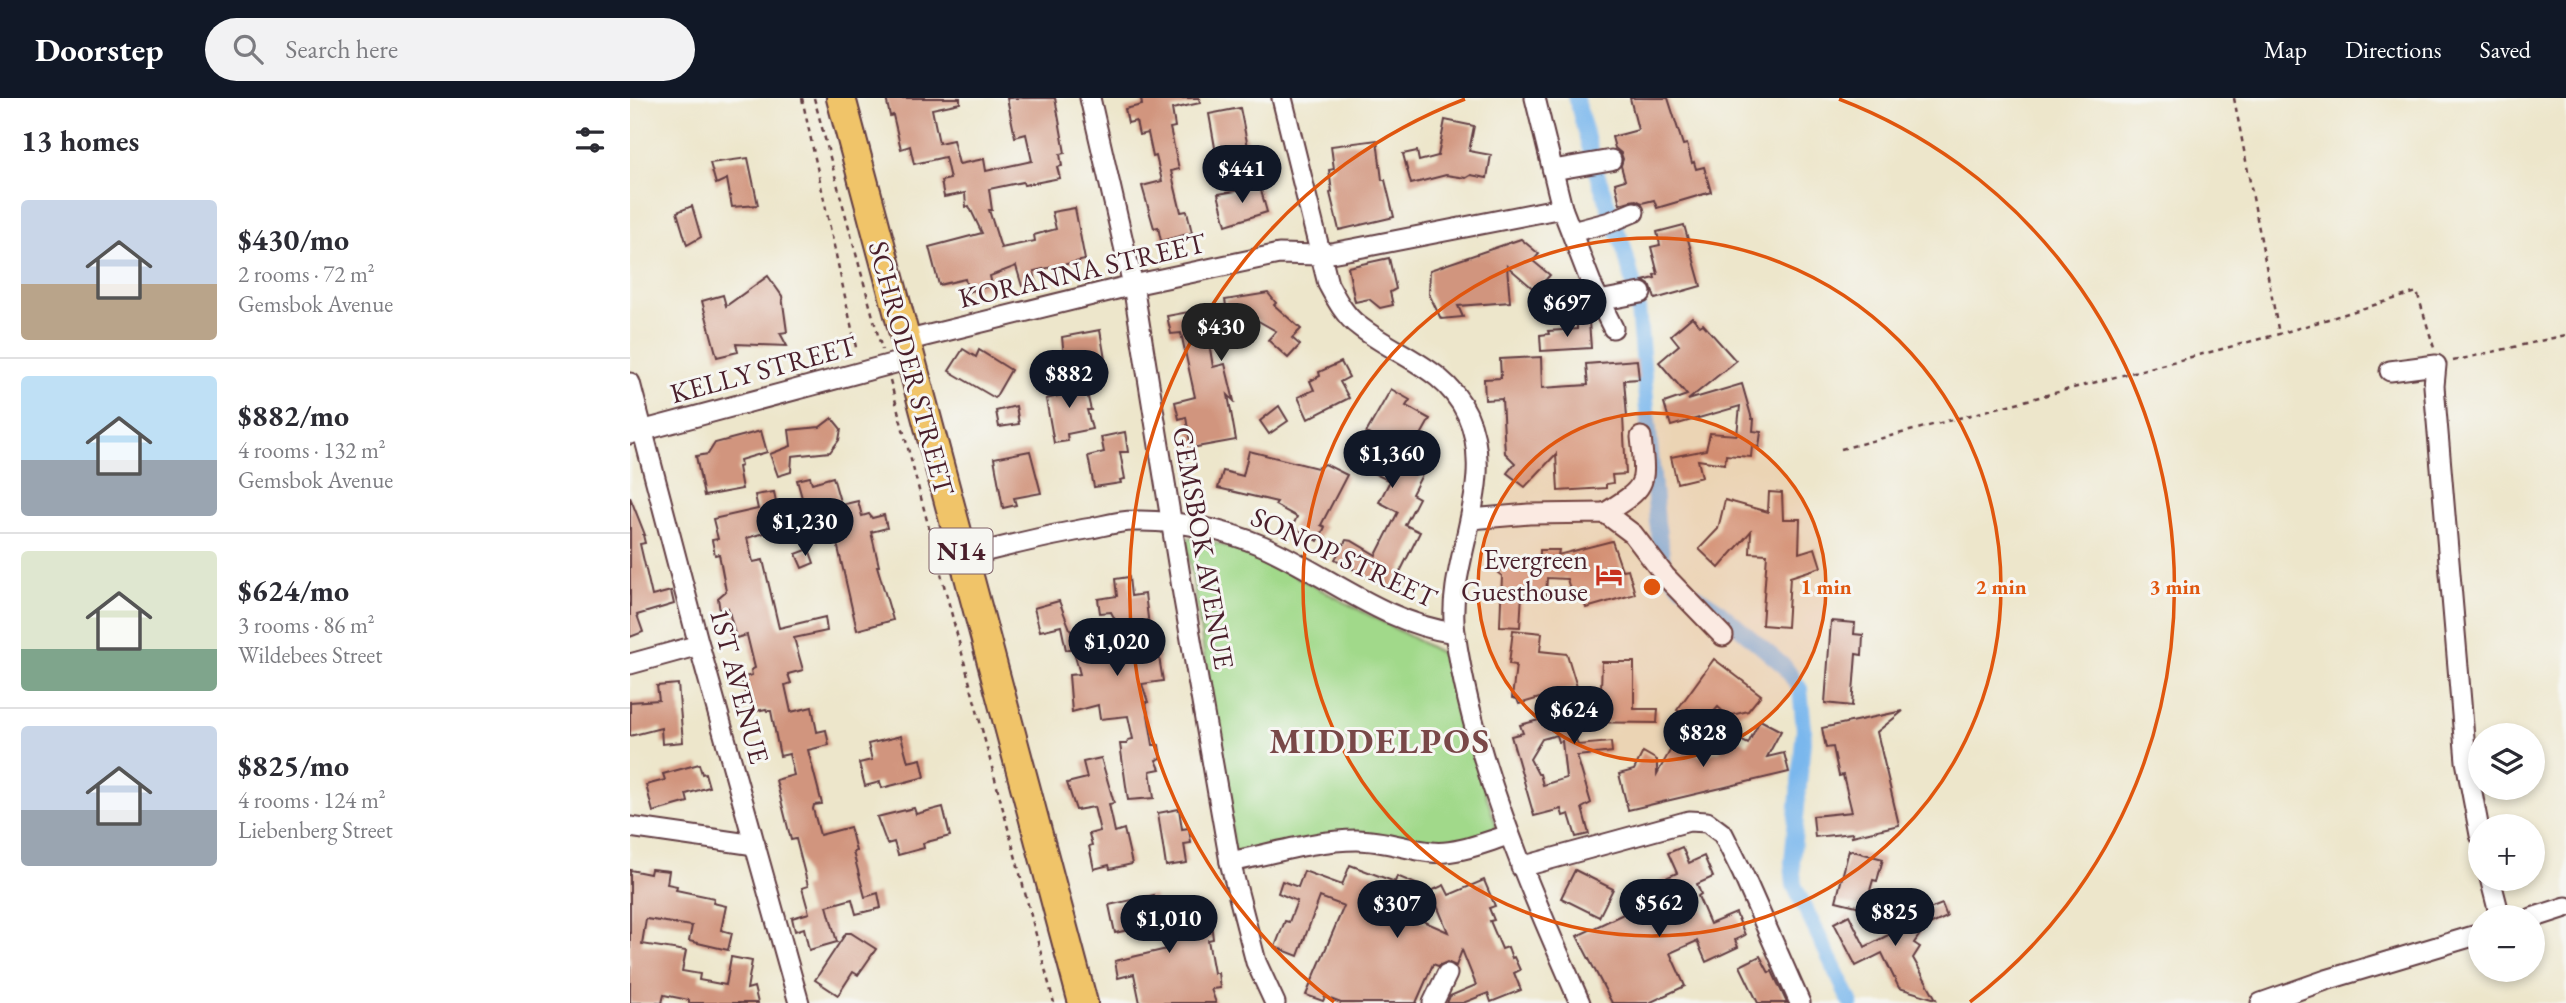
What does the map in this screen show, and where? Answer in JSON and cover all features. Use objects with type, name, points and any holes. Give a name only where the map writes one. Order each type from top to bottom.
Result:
[{"type":"highway","name":"SCHRODER STREET","points":[[841,98],[900,355],[963,557],[1078,1002]]},
{"type":"street","name":"GEMSBOK AVENUE","points":[[1090,98],[1133,285],[1230,862],[1256,962],[1275,1003]]},
{"type":"street","points":[[1282,98],[1328,284],[1341,307],[1357,326],[1437,374],[1456,393],[1469,417],[1477,472],[1454,608],[1455,633],[1480,744],[1509,835],[1580,1003]]},
{"type":"street","points":[[1535,98],[1562,208],[1599,301],[1613,328]]},
{"type":"street","points":[[1553,170],[1611,160]]},
{"type":"street","name":"KORANNA STREET","points":[[900,355],[1133,285],[1279,254],[1320,255],[1562,208]]},
{"type":"street","points":[[1572,232],[1610,222],[1633,212]]},
{"type":"street","points":[[1599,301],[1641,293]]},
{"type":"street","name":"KELLY STREET","points":[[637,432],[900,355]]},
{"type":"street","points":[[2389,371],[2436,365],[2434,386],[2466,761],[2476,814]]},
{"type":"street","name":"1ST AVENUE","points":[[630,383],[637,432],[799,1003]]},
{"type":"street","points":[[1471,519],[1529,514],[1605,513],[1629,498],[1643,484],[1641,437]]},
{"type":"street","points":[[1605,513],[1633,534],[1665,576],[1723,636]]},
{"type":"street","name":"SONOP STREET","points":[[963,557],[1067,532],[1131,521],[1171,522],[1209,529],[1264,547],[1373,607],[1419,626],[1455,633]]},
{"type":"street","points":[[630,664],[699,645]]},
{"type":"street","points":[[1521,867],[1689,821],[1712,824],[1723,834],[1742,872],[1800,1003]]},
{"type":"street","points":[[630,827],[755,845]]},
{"type":"street","points":[[1230,862],[1319,844],[1356,840],[1444,852],[1509,835]]},
{"type":"street","points":[[2545,913],[2566,906]]},
{"type":"street","points":[[2261,1003],[2468,938]]},
{"type":"street","points":[[1433,1003],[1447,974]]},
{"type":"path","points":[[802,98],[857,352]]},
{"type":"path","points":[[814,98],[900,355],[1054,1003]]},
{"type":"path","points":[[2234,98],[2279,334]]},
{"type":"path","points":[[1841,449],[2279,334],[2417,292],[2434,348],[2436,365],[2566,335]]},
{"type":"green space","points":[[1186,538],[1207,540],[1257,556],[1449,657],[1471,748],[1497,828],[1436,850],[1383,836],[1235,852]]},
{"type":"building","points":[[886,98],[960,98],[960,103],[932,109],[939,143],[953,140],[959,164],[984,159],[986,171],[1032,161],[1026,134],[1015,137],[1007,98],[1055,98],[1065,153],[1060,154],[1062,166],[1057,167],[1060,178],[989,189],[992,210],[989,210],[1001,248],[1035,241],[1034,235],[1056,229],[1052,212],[1075,208],[1085,260],[1034,271],[1036,283],[1022,286],[1016,266],[990,276],[992,285],[968,292],[965,279],[939,285],[929,247],[982,233],[969,206],[966,207],[965,193],[944,197],[941,181],[950,179],[945,157],[914,164],[910,146],[901,149]]},
{"type":"building","points":[[1141,98],[1199,98],[1200,103],[1172,109],[1175,127],[1170,128],[1179,169],[1171,171],[1181,212],[1187,211],[1192,233],[1161,241],[1158,227],[1154,228],[1142,186],[1162,181],[1156,156],[1153,157],[1148,133],[1139,135],[1136,121],[1128,123],[1125,109],[1142,105]]},
{"type":"building","points":[[1630,98],[1668,98],[1683,145],[1687,144],[1696,169],[1704,167],[1711,192],[1657,208],[1654,200],[1642,203],[1636,200],[1620,204],[1615,183],[1625,180],[1621,166],[1623,159],[1615,148],[1612,137],[1638,130]]},
{"type":"building","points":[[1240,108],[1248,147],[1216,153],[1209,114]]},
{"type":"building","points":[[1445,120],[1474,126],[1469,151],[1491,155],[1487,178],[1446,175],[1411,184],[1403,154],[1417,151],[1419,161],[1438,156]]},
{"type":"building","points":[[1377,140],[1382,180],[1385,180],[1394,217],[1339,230],[1330,193],[1329,170],[1334,169],[1331,146]]},
{"type":"building","points":[[748,158],[758,205],[732,207],[727,179],[716,184],[710,163]]},
{"type":"building","points":[[1260,187],[1267,212],[1226,225],[1218,194]]},
{"type":"building","points":[[692,206],[701,237],[687,245],[677,212]]},
{"type":"building","points":[[1684,225],[1701,286],[1655,299],[1651,286],[1643,281],[1655,278],[1654,275],[1658,274],[1651,247],[1660,245],[1657,232]]},
{"type":"building","points":[[1521,239],[1539,254],[1533,261],[1550,275],[1536,291],[1507,266],[1510,302],[1458,306],[1463,317],[1441,319],[1429,294],[1430,270]]},
{"type":"building","points":[[1389,258],[1396,289],[1390,292],[1393,305],[1380,308],[1369,299],[1355,302],[1348,267]]},
{"type":"building","points":[[768,276],[782,296],[787,332],[780,333],[787,346],[736,344],[738,352],[717,357],[702,301],[723,295],[726,306]]},
{"type":"building","points":[[1268,293],[1276,303],[1274,305],[1301,329],[1292,338],[1300,345],[1288,358],[1268,340],[1276,331],[1253,318],[1214,324],[1215,329],[1207,330],[1213,367],[1225,364],[1234,401],[1228,395],[1236,440],[1191,448],[1186,417],[1179,419],[1175,402],[1195,397],[1181,333],[1171,334],[1167,316],[1226,305],[1225,300]]},
{"type":"building","points":[[1692,317],[1700,326],[1703,324],[1736,361],[1688,400],[1742,384],[1754,419],[1753,431],[1761,432],[1759,447],[1752,446],[1751,457],[1726,455],[1725,464],[1698,460],[1702,477],[1677,483],[1671,457],[1706,450],[1710,433],[1737,435],[1740,406],[1671,426],[1664,403],[1687,395],[1659,362],[1679,345],[1671,335]]},
{"type":"building","points":[[1589,322],[1591,348],[1541,351],[1540,335],[1549,334],[1548,331],[1577,329],[1577,323]]},
{"type":"building","points":[[1100,330],[1107,371],[1082,376],[1078,354],[1064,356],[1062,337]]},
{"type":"building","points":[[963,349],[976,357],[979,350],[1011,370],[995,398],[949,371]]},
{"type":"building","points":[[1541,357],[1542,388],[1588,385],[1586,364],[1637,360],[1639,379],[1624,380],[1627,417],[1623,417],[1626,474],[1612,475],[1613,483],[1606,484],[1606,488],[1558,491],[1556,454],[1525,487],[1507,473],[1515,463],[1505,453],[1502,399],[1485,400],[1484,379],[1501,378],[1500,359]]},
{"type":"building","points":[[1341,362],[1349,377],[1340,382],[1349,398],[1308,419],[1298,397],[1314,390],[1310,381],[1320,376],[1319,372]]},
{"type":"building","points":[[1083,377],[1091,410],[1087,410],[1092,429],[1067,434],[1068,441],[1054,443],[1046,399],[1059,396],[1055,383]]},
{"type":"building","points":[[1391,389],[1410,400],[1406,406],[1430,419],[1407,460],[1425,469],[1412,494],[1419,498],[1405,525],[1420,532],[1391,590],[1335,559],[1346,540],[1376,555],[1398,512],[1379,502],[1390,481],[1369,471],[1383,442],[1366,433]]},
{"type":"building","points":[[1016,406],[1019,424],[999,427],[996,411]]},
{"type":"building","points":[[1279,406],[1288,421],[1269,434],[1260,421]]},
{"type":"building","points":[[832,418],[841,429],[839,440],[830,452],[792,456],[791,472],[778,476],[770,454],[791,446],[789,430],[820,427]]},
{"type":"building","points":[[761,431],[767,452],[740,460],[741,466],[738,467],[742,489],[704,496],[696,456],[708,454],[715,443]]},
{"type":"building","points":[[1125,432],[1128,452],[1120,452],[1125,479],[1120,480],[1121,483],[1094,487],[1088,456],[1104,452],[1101,437]]},
{"type":"building","points":[[1030,451],[1041,493],[1014,498],[1016,505],[1003,508],[994,458]]},
{"type":"building","points":[[1249,451],[1317,468],[1325,464],[1347,475],[1321,525],[1325,527],[1318,541],[1292,527],[1297,517],[1275,505],[1277,502],[1218,488],[1223,471],[1243,476]]},
{"type":"building","points":[[810,477],[812,483],[833,477],[841,505],[858,501],[862,516],[869,514],[872,518],[884,515],[887,528],[871,532],[877,566],[893,620],[857,630],[831,517],[809,522],[808,520],[747,538],[753,562],[763,560],[779,628],[825,617],[827,631],[794,638],[803,670],[788,674],[791,683],[785,685],[791,712],[812,707],[817,732],[826,730],[829,745],[808,750],[822,804],[814,805],[813,809],[820,835],[850,827],[856,851],[853,852],[865,897],[878,893],[881,908],[856,914],[852,899],[827,906],[837,942],[809,950],[804,928],[795,931],[792,918],[809,913],[802,888],[808,886],[796,839],[791,840],[776,780],[794,775],[789,754],[780,756],[771,711],[766,709],[752,712],[746,696],[741,678],[752,675],[751,670],[755,668],[747,635],[736,638],[728,608],[720,612],[718,598],[726,591],[719,554],[715,555],[712,540],[718,539],[713,519],[758,509],[755,495],[774,492],[779,517],[806,512],[797,480]]},
{"type":"building","points":[[1769,492],[1782,493],[1783,519],[1800,519],[1799,553],[1815,548],[1821,567],[1790,577],[1787,627],[1762,625],[1767,554],[1750,553],[1751,531],[1719,568],[1699,549],[1718,529],[1725,500],[1768,512]]},
{"type":"building","points":[[630,497],[645,535],[645,543],[640,544],[652,596],[671,591],[674,604],[637,615],[643,632],[630,637]]},
{"type":"building","points":[[1612,541],[1622,570],[1628,569],[1635,594],[1586,608],[1582,593],[1572,596],[1567,579],[1547,578],[1546,595],[1522,594],[1520,627],[1500,626],[1502,576],[1498,573],[1509,562],[1513,566],[1540,567],[1540,550],[1559,550],[1558,555]]},
{"type":"building","points":[[809,549],[814,563],[802,568],[796,554]]},
{"type":"building","points":[[1129,577],[1131,596],[1145,594],[1150,634],[1155,633],[1163,681],[1142,684],[1148,702],[1153,745],[1159,745],[1161,758],[1156,760],[1160,769],[1150,771],[1154,798],[1128,800],[1120,744],[1127,744],[1128,740],[1133,739],[1128,716],[1100,719],[1098,705],[1072,712],[1069,675],[1080,674],[1073,648],[1066,650],[1061,626],[1040,631],[1034,608],[1059,601],[1074,639],[1090,634],[1092,642],[1125,638],[1111,612],[1100,613],[1098,599],[1117,596],[1115,579]]},
{"type":"building","points":[[1831,621],[1855,623],[1854,634],[1863,635],[1862,655],[1856,654],[1852,706],[1825,703]]},
{"type":"building","points":[[1513,630],[1542,633],[1540,651],[1567,654],[1577,687],[1519,704],[1517,699],[1512,698],[1516,665],[1509,664]]},
{"type":"building","points":[[1714,659],[1761,695],[1748,711],[1728,716],[1718,707],[1710,716],[1704,711],[1694,723],[1677,710]]},
{"type":"building","points":[[1602,662],[1634,662],[1634,709],[1658,709],[1657,723],[1570,722],[1578,745],[1611,742],[1612,752],[1577,756],[1591,803],[1582,808],[1589,834],[1576,837],[1569,814],[1563,816],[1561,809],[1534,816],[1511,736],[1523,733],[1520,725],[1588,707],[1588,689],[1601,689]],"holes":[[[1557,735],[1559,742],[1562,741],[1566,778],[1543,785],[1540,774],[1530,759],[1542,739]]]},
{"type":"building","points":[[678,684],[683,742],[662,744],[661,728],[630,736],[630,702],[659,700],[657,686]]},
{"type":"building","points":[[1903,711],[1877,732],[1899,825],[1852,836],[1853,833],[1815,837],[1813,816],[1852,812],[1843,775],[1839,776],[1833,747],[1826,748],[1822,728]]},
{"type":"building","points":[[1760,720],[1781,731],[1767,757],[1784,753],[1789,772],[1628,810],[1619,774],[1634,770],[1643,752],[1657,760],[1657,774],[1675,742],[1701,756],[1720,751],[1729,734],[1748,744]]},
{"type":"building","points":[[901,736],[908,762],[921,759],[925,777],[882,788],[880,782],[865,786],[859,763],[872,760],[868,744]]},
{"type":"building","points":[[1101,758],[1114,803],[1109,804],[1115,832],[1124,829],[1132,864],[1110,869],[1109,865],[1094,869],[1089,834],[1100,831],[1094,807],[1076,810],[1067,783],[1087,778],[1083,762]]},
{"type":"building","points":[[699,764],[709,787],[686,794],[688,802],[653,812],[646,785],[665,780],[663,774]]},
{"type":"building","points":[[943,807],[950,836],[923,843],[924,848],[898,855],[894,842],[887,844],[877,817],[914,808],[916,814]]},
{"type":"building","points":[[1179,809],[1182,829],[1189,828],[1191,843],[1184,844],[1187,863],[1166,866],[1158,813]]},
{"type":"building","points":[[1682,847],[1689,863],[1704,856],[1713,877],[1697,884],[1701,894],[1698,896],[1710,924],[1736,913],[1745,935],[1735,940],[1738,947],[1706,962],[1697,941],[1670,953],[1685,986],[1649,1003],[1612,1003],[1577,936],[1638,907],[1645,921],[1671,910],[1659,881],[1677,873],[1668,853]]},
{"type":"building","points":[[1849,850],[1883,859],[1877,881],[1873,880],[1865,908],[1836,901]]},
{"type":"building","points":[[1350,865],[1395,882],[1397,876],[1421,886],[1409,915],[1448,932],[1431,891],[1444,885],[1449,895],[1484,880],[1495,906],[1489,908],[1494,920],[1490,921],[1502,949],[1508,947],[1520,970],[1514,973],[1521,990],[1491,1002],[1488,993],[1463,1003],[1447,1003],[1450,996],[1476,985],[1462,950],[1456,966],[1447,962],[1438,966],[1433,964],[1416,1003],[1341,1003],[1325,997],[1323,1001],[1306,995],[1344,906],[1320,897],[1298,956],[1275,947],[1285,921],[1289,922],[1297,901],[1278,893],[1282,881],[1298,887],[1304,871],[1342,885]]},
{"type":"building","points":[[651,869],[669,871],[667,884],[677,886],[676,890],[714,898],[713,903],[726,906],[721,930],[732,933],[728,950],[689,941],[692,926],[646,919],[642,944],[686,951],[682,971],[700,974],[699,980],[726,985],[731,957],[752,961],[747,989],[754,987],[758,1003],[689,1003],[689,1000],[664,995],[662,1003],[630,1003],[630,870],[650,874]]},
{"type":"building","points":[[1575,870],[1613,889],[1599,917],[1561,898]]},
{"type":"building","points":[[1154,895],[1160,922],[1194,912],[1193,908],[1209,906],[1213,939],[1208,940],[1214,973],[1218,973],[1220,988],[1211,989],[1216,1003],[1140,1003],[1134,974],[1118,978],[1115,961],[1167,949],[1159,923],[1115,933],[1109,905]]},
{"type":"building","points":[[1942,904],[1947,917],[1925,927],[1914,943],[1920,947],[1913,958],[1936,999],[1899,988],[1882,953],[1856,966],[1834,923],[1849,915],[1865,947],[1900,929],[1889,921],[1902,918],[1905,912],[1912,916]]},
{"type":"building","points":[[846,933],[851,933],[876,949],[858,975],[853,972],[838,995],[815,980]]},
{"type":"building","points":[[1760,956],[1769,973],[1772,971],[1787,1003],[1758,1003],[1740,966]]},
{"type":"waterway","points":[[1576,98],[1593,160]]},
{"type":"waterway","points":[[1595,168],[1612,217]]},
{"type":"waterway","points":[[1614,223],[1635,290]]},
{"type":"waterway","points":[[1637,298],[1657,522],[1664,567],[1680,585],[1717,609],[1785,667],[1800,689],[1804,729],[1792,862],[1794,885],[1851,1003]]},
{"type":"place","name":"Evergreen Guesthouse","points":[[1609,575]]},
{"type":"district","name":"MIDDELPOS","points":[[1380,740]]}]
